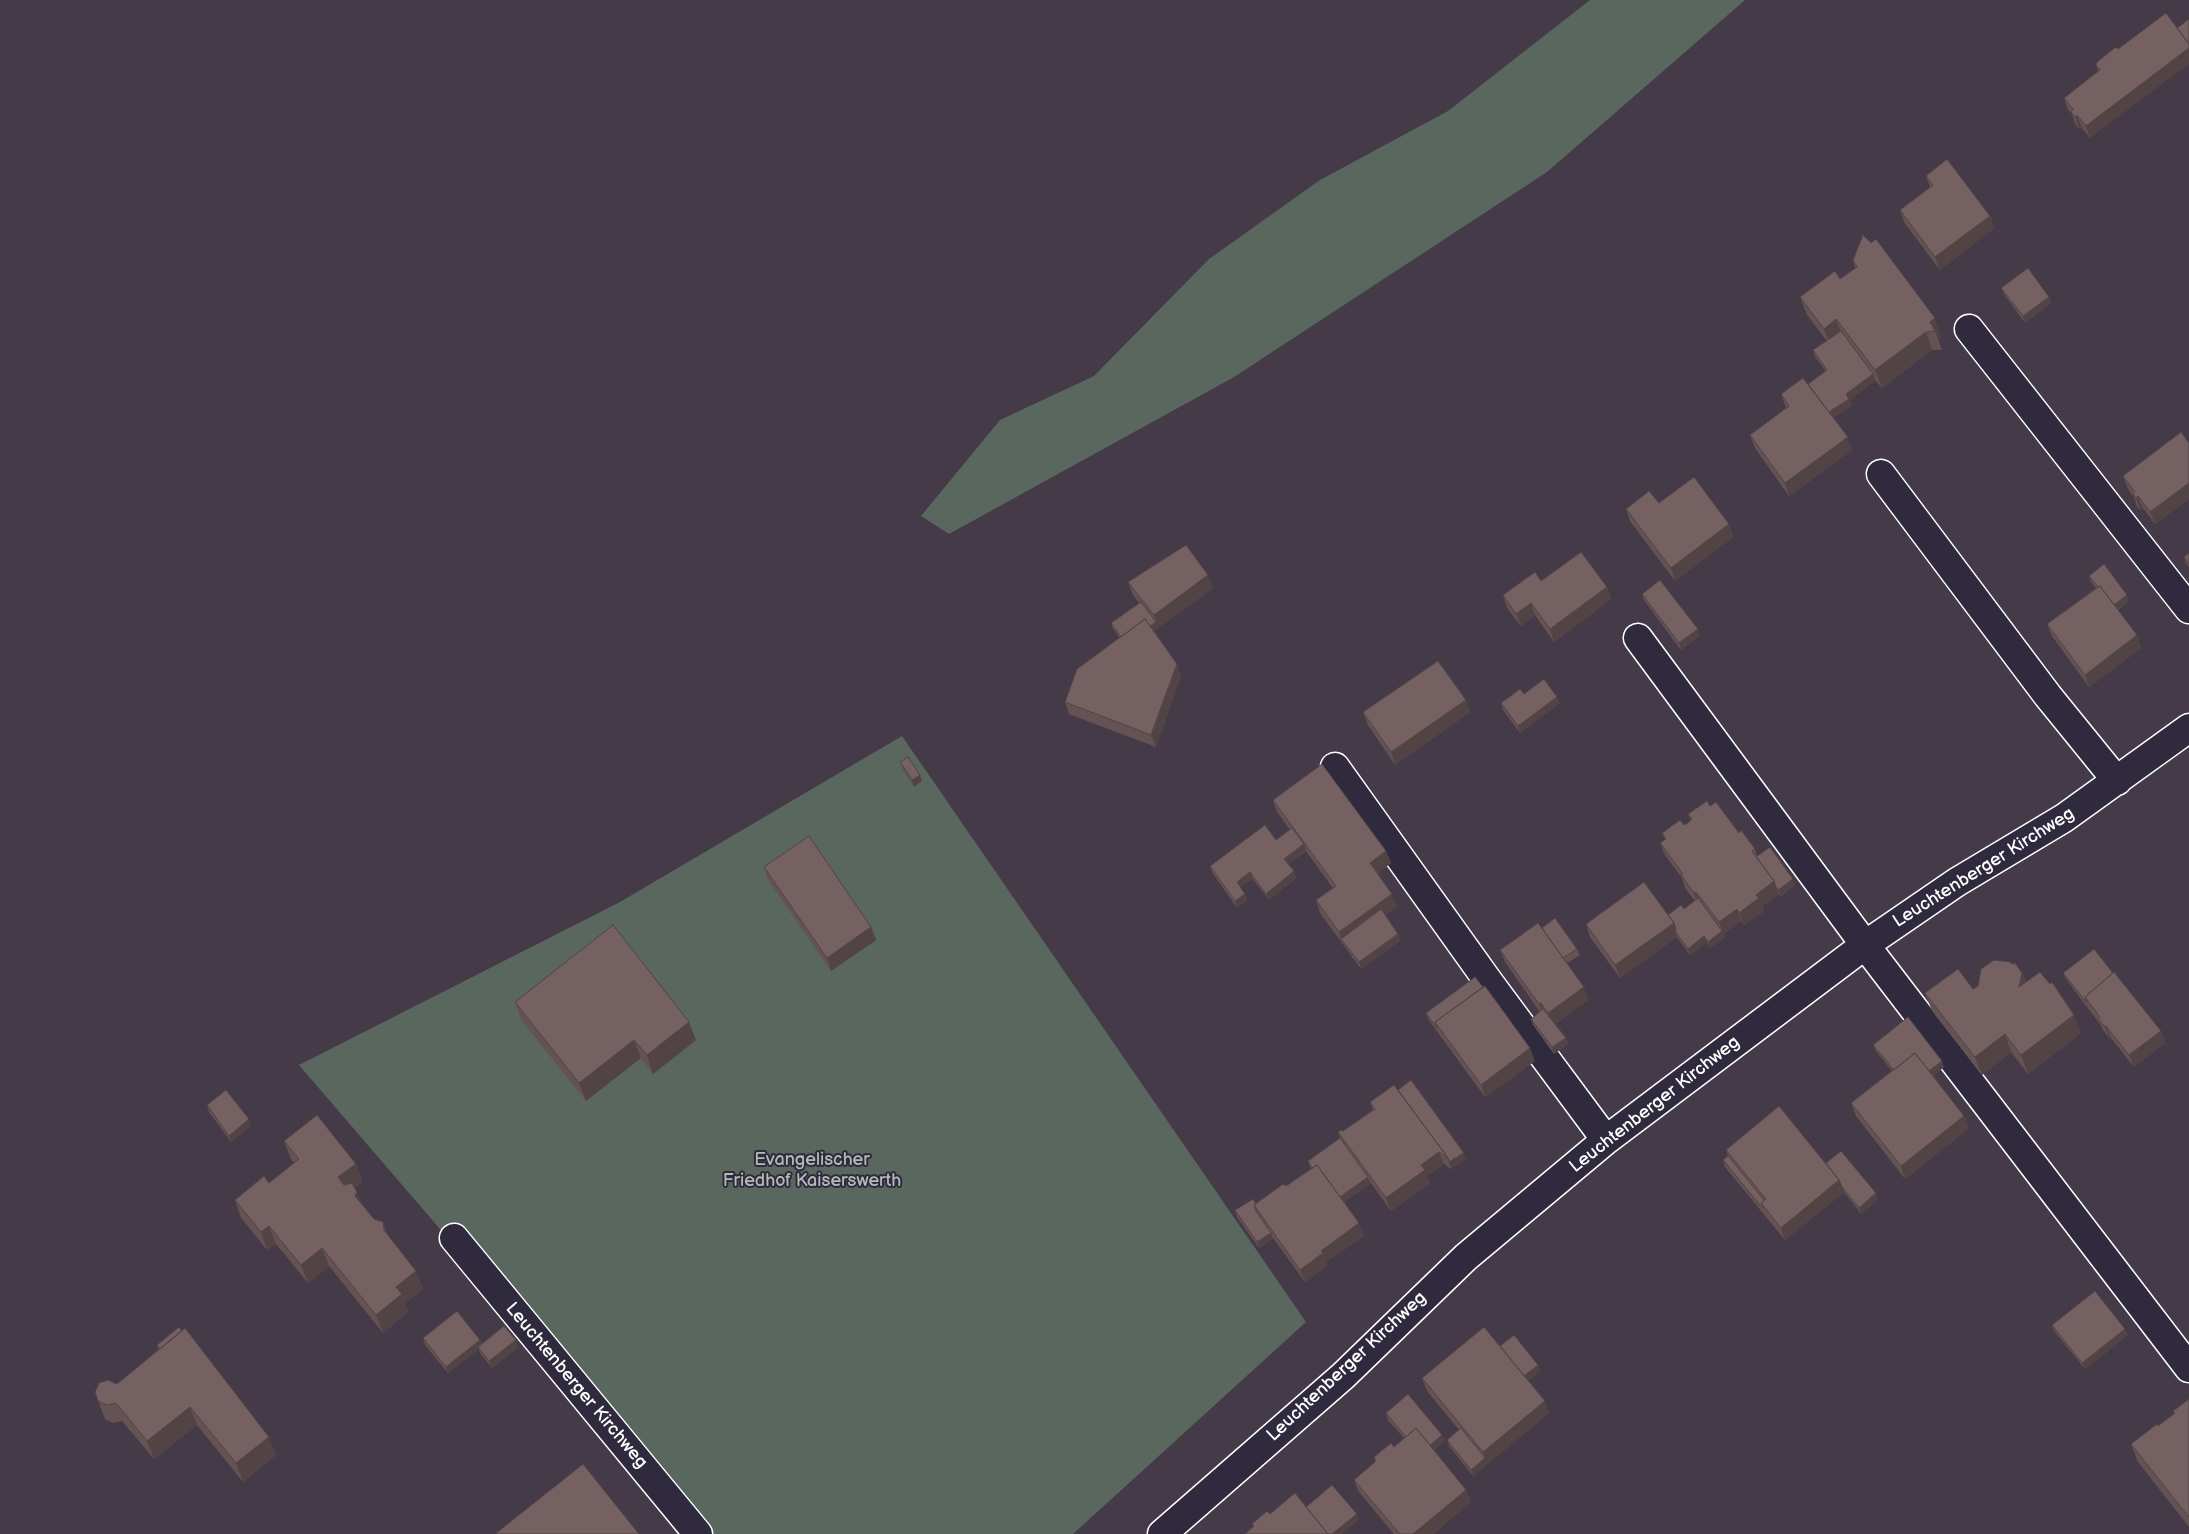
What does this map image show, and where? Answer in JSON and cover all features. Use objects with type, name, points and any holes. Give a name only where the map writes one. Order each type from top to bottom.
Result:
[{"type":"street","points":[[1969,329],[2189,609]]},
{"type":"street","points":[[1881,474],[2048,696],[2118,781]]},
{"type":"street","points":[[1638,638],[1865,945],[2189,1368]]},
{"type":"street","name":"Leuchtenberger Kirchweg","points":[[1162,1534],[1343,1376],[1466,1257],[1606,1140],[1865,945],[1956,882],[2064,818],[2118,781],[2189,728]]},
{"type":"street","points":[[1335,767],[1488,981],[1606,1140]]},
{"type":"street","name":"Leuchtenberger Kirchweg","points":[[454,1238],[698,1534]]},
{"type":"green space","points":[[1590,0],[1745,0],[1547,172],[1234,377],[949,534],[921,516],[1000,420],[1094,376],[1209,259],[1320,180],[1448,111]]},
{"type":"green space","name":"Evangelischer Friedhof Kaiserswerth","points":[[902,736],[1306,1322],[1073,1534],[702,1534],[299,1065],[620,902]]},
{"type":"building","points":[[2166,13],[2189,44],[2189,48],[2086,126],[2077,115],[2075,117],[2071,112],[2073,109],[2064,98],[2100,70],[2096,65],[2097,62],[2116,47],[2118,49]]},
{"type":"building","points":[[2189,19],[2189,44],[2177,28]]},
{"type":"building","points":[[1947,159],[1990,216],[1935,257],[1900,210],[1933,185],[1926,176]]},
{"type":"building","points":[[1863,235],[1871,243],[1876,239],[1935,318],[1930,322],[1935,331],[1926,332],[1875,370],[1836,319],[1824,329],[1800,297],[1835,271],[1840,279],[1857,267],[1853,260]]},
{"type":"building","points":[[2028,268],[2049,297],[2023,316],[2001,288]]},
{"type":"building","points":[[1841,331],[1873,374],[1846,394],[1849,399],[1829,412],[1808,384],[1827,370],[1813,350]]},
{"type":"building","points":[[1803,378],[1848,437],[1785,483],[1750,435],[1789,406],[1781,394]]},
{"type":"building","points":[[2181,432],[2189,443],[2189,483],[2150,512],[2138,496],[2136,498],[2133,494],[2135,492],[2123,476]]},
{"type":"building","points":[[1694,477],[1729,524],[1671,568],[1626,509],[1649,491],[1659,503]]},
{"type":"building","points":[[1186,545],[1208,575],[1154,615],[1128,582]]},
{"type":"building","points":[[1581,552],[1607,587],[1550,629],[1531,603],[1516,614],[1503,595],[1535,572],[1541,581]]},
{"type":"building","points":[[2189,553],[2189,564],[2184,557]]},
{"type":"building","points":[[2104,564],[2127,595],[2114,605],[2100,586],[2098,587],[2089,576]]},
{"type":"building","points":[[1660,580],[1698,629],[1679,643],[1642,594]]},
{"type":"building","points":[[2100,586],[2137,635],[2085,675],[2047,624]]},
{"type":"building","points":[[1141,602],[1156,622],[1150,626],[1145,619],[1121,637],[1111,623]]},
{"type":"building","points":[[1145,619],[1177,664],[1151,735],[1065,702],[1077,669]]},
{"type":"building","points":[[1438,661],[1466,700],[1391,752],[1363,712]]},
{"type":"building","points":[[1544,679],[1557,697],[1518,726],[1501,703],[1520,689],[1524,694]]},
{"type":"building","points":[[908,757],[920,775],[912,780],[900,762]]},
{"type":"building","points":[[1322,764],[1386,851],[1370,863],[1392,894],[1339,932],[1316,900],[1336,886],[1273,800]]},
{"type":"building","points":[[1707,801],[1710,806],[1716,802],[1739,833],[1741,830],[1755,849],[1752,851],[1774,881],[1756,895],[1759,898],[1739,913],[1737,909],[1719,922],[1696,892],[1694,893],[1681,875],[1683,874],[1660,843],[1666,839],[1662,833],[1680,820],[1684,825],[1688,823],[1692,819],[1688,814]]},
{"type":"building","points":[[1265,825],[1276,840],[1292,828],[1304,844],[1284,859],[1294,871],[1266,894],[1250,872],[1237,882],[1245,894],[1235,901],[1210,866]]},
{"type":"building","points":[[809,836],[871,927],[827,958],[764,867]]},
{"type":"building","points":[[1770,847],[1793,879],[1778,890],[1774,881],[1756,857]]},
{"type":"building","points":[[1644,882],[1674,923],[1615,965],[1586,924]]},
{"type":"building","points":[[1698,898],[1722,931],[1708,942],[1704,936],[1688,949],[1675,931],[1674,923],[1668,915],[1681,905],[1684,909]]},
{"type":"building","points":[[1381,909],[1398,934],[1359,962],[1341,939]]},
{"type":"building","points":[[1555,918],[1577,949],[1563,958],[1542,928]]},
{"type":"building","points":[[1538,923],[1584,987],[1548,1013],[1541,1003],[1539,1004],[1500,950]]},
{"type":"building","points":[[613,925],[689,1022],[647,1055],[634,1040],[579,1083],[515,1002]]},
{"type":"building","points":[[2094,949],[2113,973],[2085,997],[2087,1003],[2063,973]]},
{"type":"building","points":[[1994,960],[2015,963],[2022,973],[2019,987],[2040,972],[2050,984],[2052,982],[2074,1015],[2021,1055],[2005,1034],[1975,1057],[1925,993],[1958,969],[1973,989],[1978,986],[1981,969]]},
{"type":"building","points":[[2114,972],[2161,1031],[2129,1055],[2098,1018],[2100,1017],[2085,997]]},
{"type":"building","points":[[1475,977],[1483,987],[1435,1022],[1437,1028],[1426,1013]]},
{"type":"building","points":[[1485,986],[1530,1048],[1481,1085],[1435,1022]]},
{"type":"building","points":[[1543,1009],[1566,1038],[1552,1047],[1531,1019]]},
{"type":"building","points":[[1908,1017],[1942,1061],[1929,1071],[1915,1053],[1894,1070],[1873,1045]]},
{"type":"building","points":[[1915,1053],[1964,1116],[1901,1166],[1851,1103]]},
{"type":"building","points":[[1411,1080],[1464,1153],[1449,1162],[1398,1090]]},
{"type":"building","points":[[1394,1085],[1448,1158],[1439,1152],[1421,1165],[1425,1170],[1386,1198],[1338,1132],[1343,1131],[1375,1109],[1370,1102]]},
{"type":"building","points":[[226,1090],[249,1119],[229,1136],[207,1105]]},
{"type":"building","points":[[1779,1106],[1839,1180],[1781,1228],[1761,1203],[1766,1199],[1726,1150]]},
{"type":"building","points":[[317,1115],[356,1164],[338,1177],[344,1185],[352,1183],[357,1192],[355,1196],[374,1219],[383,1222],[384,1230],[416,1271],[396,1287],[402,1294],[376,1315],[322,1248],[301,1265],[269,1226],[261,1232],[235,1200],[264,1176],[269,1183],[299,1159],[284,1141]]},
{"type":"building","points":[[1340,1138],[1368,1177],[1340,1197],[1317,1165],[1312,1168],[1308,1161]]},
{"type":"building","points":[[1841,1151],[1876,1193],[1859,1208],[1826,1163]]},
{"type":"building","points":[[1728,1156],[1764,1200],[1761,1203],[1763,1209],[1723,1160]]},
{"type":"building","points":[[1317,1165],[1359,1223],[1321,1251],[1323,1253],[1300,1270],[1254,1205],[1283,1184],[1286,1186]]},
{"type":"building","points":[[1253,1199],[1256,1204],[1254,1205],[1256,1211],[1271,1233],[1257,1242],[1235,1210]]},
{"type":"building","points":[[2095,1291],[2125,1329],[2082,1363],[2052,1325]]},
{"type":"building","points":[[457,1311],[480,1340],[446,1367],[423,1338]]},
{"type":"building","points":[[504,1326],[516,1340],[489,1361],[478,1347]]},
{"type":"building","points":[[179,1327],[182,1331],[160,1349],[157,1345]]},
{"type":"building","points":[[1484,1327],[1545,1401],[1483,1452],[1422,1378]]},
{"type":"building","points":[[185,1328],[269,1437],[236,1463],[190,1407],[147,1441],[116,1403],[107,1405],[98,1401],[95,1392],[99,1383],[108,1380],[117,1384]]},
{"type":"building","points":[[1514,1335],[1538,1365],[1524,1376],[1500,1346]]},
{"type":"building","points":[[1408,1394],[1442,1435],[1430,1445],[1416,1428],[1406,1437],[1386,1413]]},
{"type":"building","points":[[2189,1399],[2188,1516],[2131,1444],[2175,1413],[2173,1411]]},
{"type":"building","points":[[1416,1428],[1466,1490],[1413,1534],[1400,1534],[1354,1480],[1376,1461],[1374,1457],[1391,1443],[1394,1447]]},
{"type":"building","points":[[1461,1428],[1485,1458],[1471,1470],[1447,1440]]},
{"type":"building","points":[[583,1464],[639,1534],[495,1534]]},
{"type":"building","points":[[1332,1485],[1357,1514],[1332,1534],[1328,1534],[1306,1507]]},
{"type":"building","points":[[1295,1493],[1328,1534],[1245,1534],[1254,1526],[1252,1524],[1267,1511],[1270,1514]]}]
